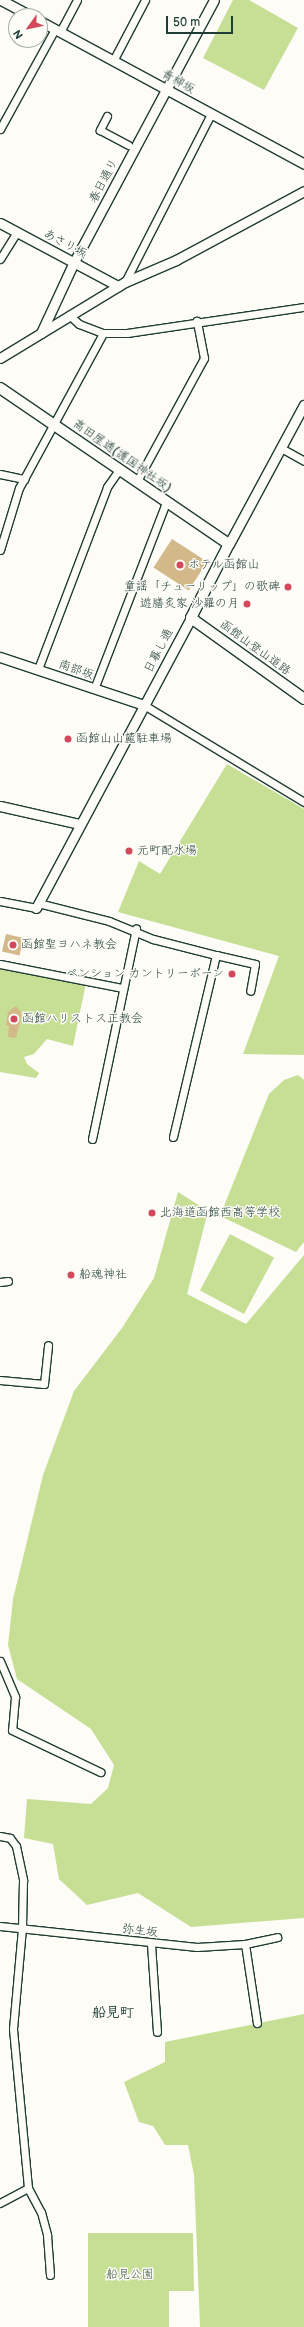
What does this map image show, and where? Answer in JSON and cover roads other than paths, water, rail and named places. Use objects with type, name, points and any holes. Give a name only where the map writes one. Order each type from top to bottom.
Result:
[{"type":"main road","name":"高田屋通(護国神社坂)","points":[[0,388],[230,544]]},
{"type":"main road","name":"日暮し通","points":[[191,618],[230,544]]},
{"type":"main road","name":"函館山登山道路","points":[[191,618],[304,699]]},
{"type":"street","points":[[0,129],[57,30],[77,0]]},
{"type":"street","points":[[113,61],[145,0]]},
{"type":"street","name":"春日通り","points":[[41,333],[74,262],[214,0]]},
{"type":"street","points":[[2,2],[14,8]]},
{"type":"street","name":"青柳坂","points":[[48,25],[304,164]]},
{"type":"street","points":[[121,284],[211,114]]},
{"type":"street","points":[[107,116],[100,130],[128,145]]},
{"type":"street","points":[[0,358],[121,284],[176,260],[304,191]]},
{"type":"street","name":"あさり坂","points":[[0,223],[74,262],[121,284]]},
{"type":"street","points":[[0,259],[17,232]]},
{"type":"street","points":[[69,315],[79,324],[103,333],[137,332],[197,320],[304,306]]},
{"type":"street","points":[[136,481],[204,358],[197,320]]},
{"type":"street","points":[[0,550],[24,479],[103,333]]},
{"type":"street","name":"日暮し通","points":[[230,544],[304,406]]},
{"type":"street","points":[[281,448],[304,461]]},
{"type":"street","points":[[38,669],[107,487],[119,470]]},
{"type":"street","points":[[0,474],[24,479]]},
{"type":"street","points":[[94,689],[166,502]]},
{"type":"street","name":"日暮し通","points":[[37,906],[191,618]]},
{"type":"street","name":"南部坂","points":[[0,657],[144,705]]},
{"type":"street","points":[[144,705],[304,802]]},
{"type":"street","points":[[0,806],[80,824]]},
{"type":"street","points":[[0,901],[37,906],[136,929],[153,938],[255,964],[250,991]]},
{"type":"street","points":[[92,1139],[122,988],[136,929]]},
{"type":"street","points":[[173,1137],[216,954]]},
{"type":"street","points":[[0,964],[122,988]]},
{"type":"street","points":[[0,1282],[8,1281]]},
{"type":"street","points":[[0,1380],[44,1384],[48,1345]]},
{"type":"street","points":[[0,1661],[15,1697],[12,1730],[100,1772]]},
{"type":"street","points":[[0,1836],[10,1838],[16,1846],[21,1862],[22,1928],[13,2029],[28,2188],[41,2212],[47,2235],[50,2275]]},
{"type":"street","name":"弥生坂","points":[[0,1926],[151,1944],[197,1947],[245,1944],[277,1937]]},
{"type":"street","points":[[151,1944],[158,2032]]},
{"type":"street","points":[[245,1944],[257,2023]]},
{"type":"street","points":[[0,2203],[28,2188]]},
{"type":"place","name":"ホテル函館山","points":[[180,565]]},
{"type":"place","name":"童謡「チューリップ」の歌碑","points":[[288,587]]},
{"type":"place","name":"遊膳炙家 沙羅の月","points":[[247,604]]},
{"type":"place","name":"函館山山麓駐車場","points":[[68,739]]},
{"type":"place","name":"元町配水場","points":[[129,851]]},
{"type":"place","name":"函館聖ヨハネ教会","points":[[13,945]]},
{"type":"place","name":"ペンション カントリーボーン","points":[[232,974]]},
{"type":"place","name":"函館ハリストス正教会","points":[[14,1019]]},
{"type":"place","name":"北海道函館西高等学校","points":[[152,1213]]},
{"type":"place","name":"船魂神社","points":[[71,1275]]},
{"type":"district","name":"船見町","points":[[113,2013]]},
{"type":"park label","name":"船見公園","points":[[130,2275]]}]
